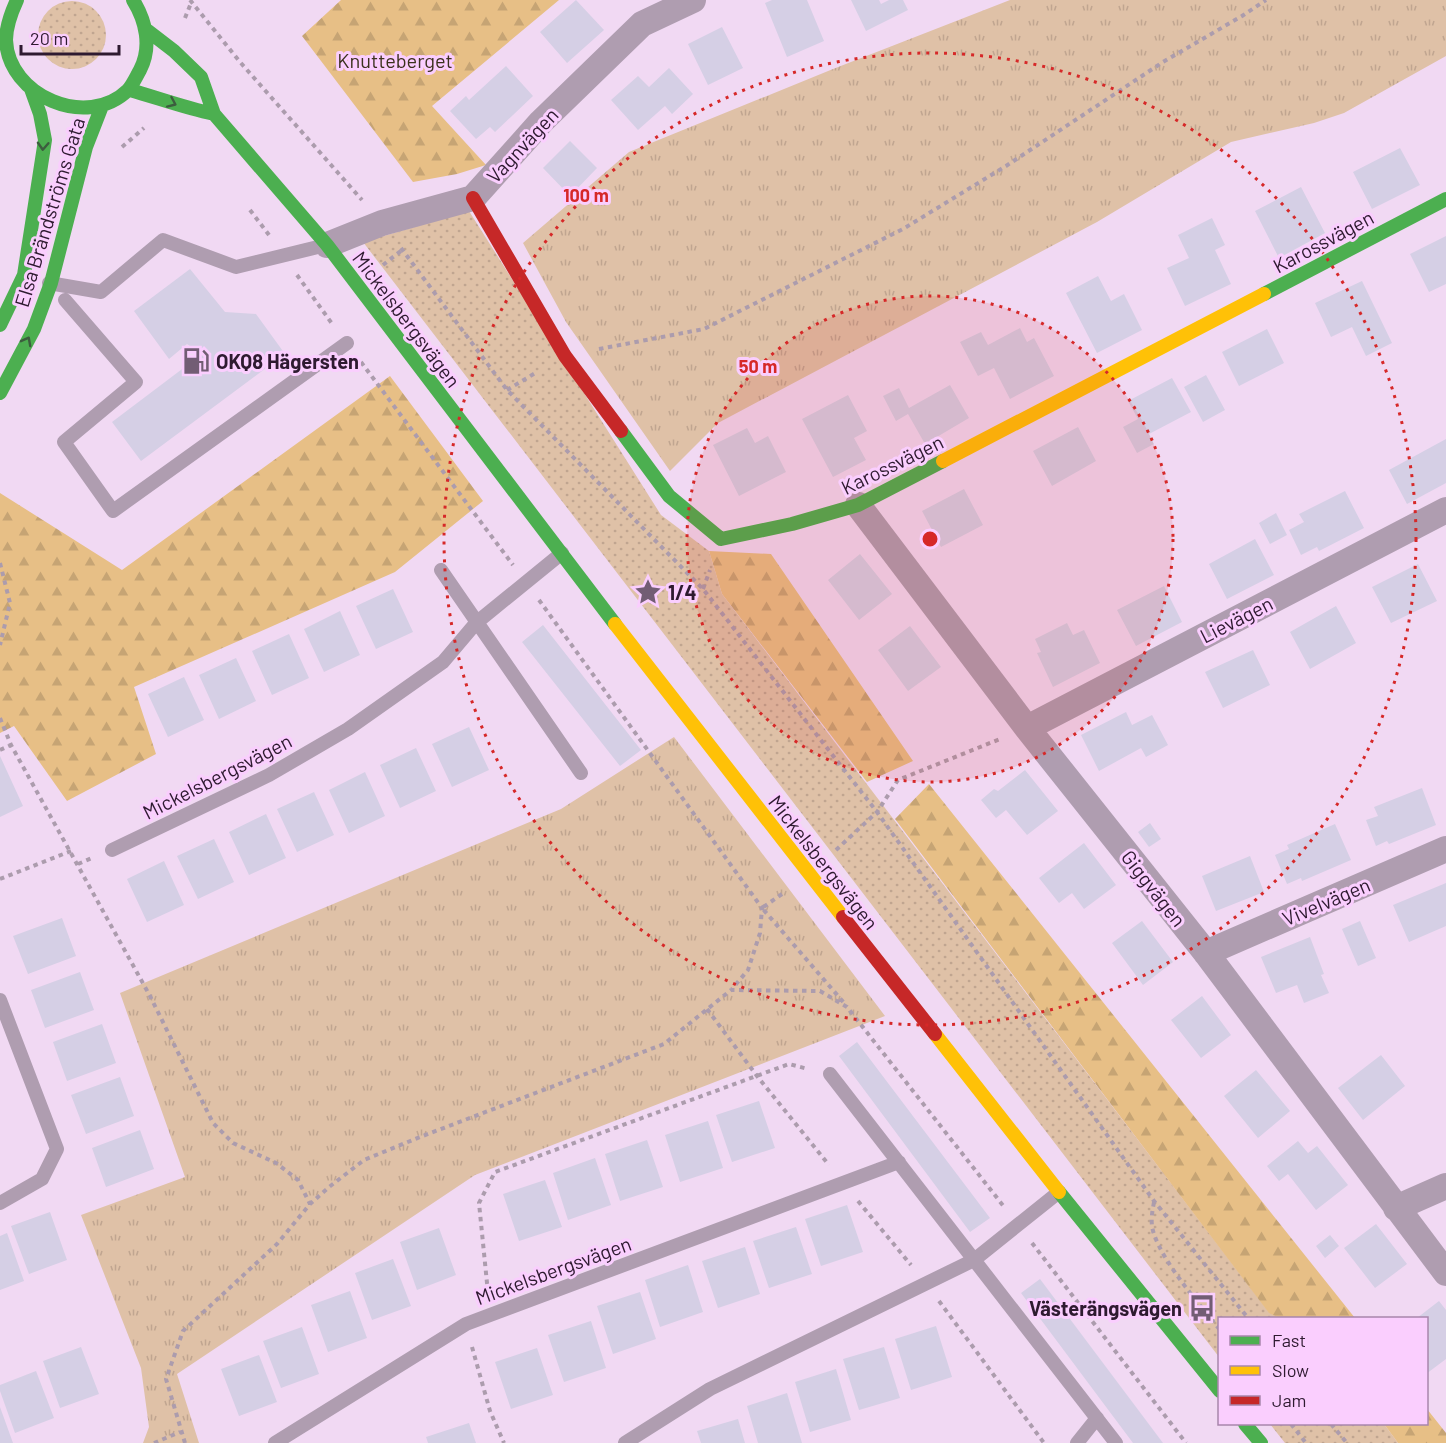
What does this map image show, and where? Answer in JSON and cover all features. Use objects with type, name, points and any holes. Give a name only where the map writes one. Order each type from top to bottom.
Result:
[{"type":"main road","points":[[16,0],[9,16],[4,51],[31,89],[50,102],[72,108],[102,106],[130,90],[144,62],[148,31],[133,0]]},
{"type":"main road","name":"Mickelsbergsvägen","points":[[148,31],[174,51],[201,77],[214,114],[327,245],[701,736],[1059,1192],[1218,1389]]},
{"type":"main road","name":"Elsa Brändströms Gata","points":[[0,325],[24,275],[45,140],[40,114],[31,89]]},
{"type":"main road","points":[[130,90],[160,98],[184,108],[214,114]]},
{"type":"main road","name":"Elsa Brändströms Gata","points":[[0,393],[34,329],[51,283],[86,147],[102,106]]},
{"type":"main road","name":"Karossvägen","points":[[473,198],[565,356],[669,496],[721,539],[792,524],[858,505],[1446,199]]},
{"type":"main road","points":[[1246,1425],[1261,1443]]},
{"type":"street","name":"Vagnvägen","points":[[327,245],[382,223],[473,198],[541,122],[642,24],[693,0]]},
{"type":"street","name":"Giggvägen","points":[[858,505],[1027,728],[1206,953],[1446,1273]]},
{"type":"street","name":"Lievägen","points":[[1027,728],[1446,510]]},
{"type":"street","name":"Vivelvägen","points":[[1206,953],[1446,849]]},
{"type":"street","points":[[1396,1208],[1446,1186]]},
{"type":"lane","points":[[24,275],[51,283],[101,292],[163,240],[236,267],[327,245]]},
{"type":"lane","points":[[65,300],[136,381],[64,442],[113,511],[347,342]]},
{"type":"lane","name":"Mickelsbergsvägen","points":[[112,849],[269,775],[348,729],[443,662],[476,623],[562,553]]},
{"type":"lane","points":[[441,570],[581,773]]},
{"type":"lane","points":[[0,1000],[57,1149],[42,1179],[0,1203]]},
{"type":"lane","points":[[830,1074],[1116,1443]]},
{"type":"lane","name":"Mickelsbergsvägen","points":[[275,1443],[466,1323],[898,1162]]},
{"type":"lane","points":[[625,1443],[710,1389],[974,1260],[1059,1192]]},
{"type":"lane","points":[[1077,1443],[1097,1418]]},
{"type":"path","points":[[190,0],[240,62],[382,223],[507,390],[703,589],[877,812],[1154,1201],[1247,1317]]},
{"type":"path","points":[[704,329],[903,229],[1006,166],[1163,62],[1266,0]]},
{"type":"path","points":[[249,209],[525,582],[762,908],[848,1007],[1186,1443]]},
{"type":"path","points":[[0,563],[10,603],[0,645]]},
{"type":"path","points":[[0,718],[10,745],[150,996],[213,1123],[233,1143],[276,1163],[298,1180],[310,1204]]},
{"type":"path","points":[[836,850],[877,812],[898,780],[1027,728]]},
{"type":"path","points":[[0,750],[10,745]]},
{"type":"path","points":[[0,879],[70,851]]},
{"type":"path","points":[[185,1443],[166,1379],[183,1332],[276,1244],[310,1204],[364,1160],[664,1044],[731,990],[748,970],[760,933],[762,908],[783,893]]},
{"type":"path","points":[[731,990],[820,991],[848,1007]]},
{"type":"path","points":[[707,1009],[756,1076],[926,1284],[1044,1443]]},
{"type":"path","points":[[491,1314],[479,1203],[495,1172],[789,1064],[830,1074]]},
{"type":"path","points":[[1154,1201],[1151,1219],[1154,1234],[1172,1268],[1218,1327]]},
{"type":"path","points":[[466,1323],[490,1411],[504,1443]]},
{"type":"path","points":[[1292,1425],[1306,1443]]},
{"type":"path","points":[[1332,1425],[1347,1443]]},
{"type":"path","points":[[154,1443],[180,1432]]},
{"type":"green space","name":"Knutteberget","points":[[341,0],[559,0],[432,106],[486,165],[457,174],[413,182],[302,36]]},
{"type":"green space","points":[[1010,0],[1446,0],[1446,56],[1344,113],[1314,123],[1231,142],[1097,222],[718,423],[670,471],[566,322],[523,243],[629,152]]},
{"type":"green space","points":[[72,1],[85,4],[96,11],[103,22],[106,35],[103,48],[96,59],[85,66],[72,69],[59,66],[48,59],[41,48],[38,35],[41,22],[48,11],[59,4]]},
{"type":"green space","points":[[469,211],[661,515],[709,551],[722,594],[1269,1312],[1277,1317],[1218,1317],[1218,1356],[363,242]]},
{"type":"green space","points":[[390,376],[483,501],[395,572],[134,687],[156,754],[67,801],[14,726],[0,733],[0,493],[122,570]]},
{"type":"green space","points":[[709,551],[771,554],[913,761],[867,782],[722,594]]},
{"type":"green space","points":[[674,737],[885,1016],[475,1175],[177,1374],[199,1443],[143,1443],[149,1427],[141,1368],[81,1215],[185,1177],[120,993],[561,809]]},
{"type":"green space","points":[[929,784],[1354,1317],[1277,1317],[1269,1313],[895,819]]},
{"type":"green space","points":[[1428,1410],[1446,1433],[1446,1443],[1398,1443],[1385,1425],[1428,1425]]},
{"type":"green space","points":[[1271,1425],[1385,1425],[1398,1443],[1285,1443]]},
{"type":"building","points":[[576,0],[604,30],[567,63],[540,32]]},
{"type":"building","points":[[772,0],[807,0],[824,41],[787,57],[765,3]]},
{"type":"building","points":[[851,0],[879,0],[881,4],[889,0],[903,0],[908,10],[866,31]]},
{"type":"building","points":[[722,27],[743,68],[708,85],[688,44]]},
{"type":"building","points":[[506,66],[533,96],[495,132],[490,127],[476,139],[450,111],[466,96],[469,100]]},
{"type":"building","points":[[669,68],[693,94],[672,114],[665,106],[638,130],[611,100],[638,76],[649,87]]},
{"type":"building","points":[[570,141],[597,168],[570,196],[543,168]]},
{"type":"building","points":[[1400,148],[1420,185],[1372,209],[1353,172]]},
{"type":"building","points":[[1301,187],[1325,233],[1279,258],[1255,211]]},
{"type":"building","points":[[1212,218],[1225,245],[1215,250],[1231,284],[1185,306],[1167,268],[1189,258],[1178,235]]},
{"type":"building","points":[[1446,236],[1446,284],[1429,292],[1410,254]]},
{"type":"building","points":[[190,269],[225,312],[256,314],[285,354],[141,461],[112,422],[202,354],[187,344],[169,359],[134,311]]},
{"type":"building","points":[[1098,276],[1111,301],[1124,294],[1142,330],[1097,353],[1066,293]]},
{"type":"building","points":[[1362,281],[1392,343],[1366,356],[1352,327],[1331,337],[1315,303]]},
{"type":"building","points":[[1020,328],[1027,342],[1034,338],[1054,376],[1010,399],[994,368],[978,376],[960,342],[981,332],[988,345]]},
{"type":"building","points":[[1267,329],[1284,363],[1239,386],[1222,352]]},
{"type":"building","points":[[1206,375],[1225,410],[1203,422],[1184,387]]},
{"type":"building","points":[[1172,378],[1191,412],[1149,434],[1154,444],[1137,453],[1123,427],[1138,419],[1128,401]]},
{"type":"building","points":[[950,385],[969,418],[925,444],[908,414],[896,421],[883,396],[899,388],[909,408]]},
{"type":"building","points":[[848,395],[867,431],[854,438],[866,460],[833,477],[802,419]]},
{"type":"building","points":[[1078,427],[1096,461],[1052,486],[1033,451]]},
{"type":"building","points":[[747,428],[755,443],[768,436],[786,472],[739,496],[713,445]]},
{"type":"building","points":[[1446,439],[1446,483],[1407,504],[1389,470]]},
{"type":"building","points":[[964,489],[983,525],[941,547],[922,511]]},
{"type":"building","points":[[1345,491],[1364,528],[1319,551],[1317,547],[1301,555],[1289,530],[1304,522],[1299,514]]},
{"type":"building","points":[[1276,513],[1287,535],[1270,544],[1259,523]]},
{"type":"building","points":[[1255,539],[1274,575],[1227,599],[1209,564]]},
{"type":"building","points":[[860,554],[892,594],[859,620],[828,580]]},
{"type":"building","points":[[1418,564],[1437,601],[1391,623],[1372,587]]},
{"type":"building","points":[[1164,586],[1182,622],[1136,646],[1117,610]]},
{"type":"building","points":[[393,589],[413,632],[376,649],[356,606]]},
{"type":"building","points":[[1336,606],[1356,643],[1310,669],[1290,632]]},
{"type":"building","points":[[340,611],[360,655],[324,672],[304,629]]},
{"type":"building","points":[[1067,623],[1073,635],[1084,630],[1100,663],[1053,687],[1037,653],[1041,652],[1035,639]]},
{"type":"building","points":[[543,625],[641,750],[620,766],[522,642]]},
{"type":"building","points":[[910,626],[941,667],[908,691],[878,650]]},
{"type":"building","points":[[289,634],[309,678],[272,695],[252,651]]},
{"type":"building","points":[[1253,650],[1270,685],[1223,708],[1205,672]]},
{"type":"building","points":[[236,658],[256,701],[219,719],[199,675]]},
{"type":"building","points":[[184,677],[204,720],[168,737],[148,694]]},
{"type":"building","points":[[1126,712],[1132,725],[1152,715],[1168,745],[1146,757],[1141,748],[1099,771],[1081,735]]},
{"type":"building","points":[[469,727],[489,770],[452,787],[432,744]]},
{"type":"building","points":[[416,748],[436,791],[400,808],[380,765]]},
{"type":"building","points":[[0,756],[23,806],[0,817]]},
{"type":"building","points":[[1025,770],[1058,811],[1027,835],[1006,810],[996,818],[981,800],[994,789],[998,791]]},
{"type":"building","points":[[365,772],[385,816],[349,833],[329,790]]},
{"type":"building","points":[[1422,788],[1436,825],[1389,844],[1387,841],[1376,846],[1366,820],[1378,816],[1374,807]]},
{"type":"building","points":[[314,792],[334,835],[297,852],[277,809]]},
{"type":"building","points":[[266,814],[286,858],[249,875],[229,832]]},
{"type":"building","points":[[1150,823],[1161,839],[1149,847],[1138,832]]},
{"type":"building","points":[[1335,824],[1351,860],[1302,881],[1301,878],[1287,884],[1275,855],[1289,849],[1287,845]]},
{"type":"building","points":[[214,839],[234,882],[198,899],[177,856]]},
{"type":"building","points":[[1084,843],[1116,885],[1084,909],[1072,893],[1059,903],[1039,878]]},
{"type":"building","points":[[1250,856],[1264,892],[1216,911],[1202,876]]},
{"type":"building","points":[[164,861],[184,905],[147,922],[127,879]]},
{"type":"building","points":[[1446,883],[1446,926],[1409,942],[1393,905]]},
{"type":"building","points":[[62,918],[76,956],[28,974],[13,936]]},
{"type":"building","points":[[1142,921],[1173,962],[1143,985],[1112,943]]},
{"type":"building","points":[[1360,921],[1376,958],[1358,966],[1342,929]]},
{"type":"building","points":[[1310,937],[1329,993],[1304,1003],[1297,985],[1276,993],[1261,957]]},
{"type":"building","points":[[80,972],[94,1010],[45,1028],[31,990]]},
{"type":"building","points":[[1202,996],[1231,1035],[1201,1058],[1171,1020]]},
{"type":"building","points":[[102,1024],[116,1063],[67,1081],[53,1042]]},
{"type":"building","points":[[857,1042],[990,1218],[970,1232],[839,1056]]},
{"type":"building","points":[[1381,1055],[1405,1086],[1363,1120],[1338,1088]]},
{"type":"building","points":[[1256,1070],[1290,1111],[1258,1138],[1224,1096]]},
{"type":"building","points":[[120,1077],[134,1116],[86,1134],[71,1095]]},
{"type":"building","points":[[759,1101],[775,1148],[732,1162],[716,1115]]},
{"type":"building","points":[[708,1121],[723,1168],[680,1182],[665,1135]]},
{"type":"building","points":[[140,1130],[154,1169],[106,1187],[92,1148]]},
{"type":"building","points":[[647,1140],[663,1187],[620,1201],[605,1154]]},
{"type":"building","points":[[1298,1141],[1308,1153],[1317,1146],[1348,1185],[1316,1210],[1288,1174],[1279,1181],[1267,1166]]},
{"type":"building","points":[[595,1158],[611,1205],[568,1220],[553,1173]]},
{"type":"building","points":[[545,1180],[562,1227],[519,1241],[503,1194]]},
{"type":"building","points":[[847,1205],[863,1252],[821,1266],[805,1219]]},
{"type":"building","points":[[50,1212],[67,1260],[29,1274],[11,1226]]},
{"type":"building","points":[[1376,1224],[1407,1264],[1375,1288],[1344,1248]]},
{"type":"building","points":[[796,1227],[812,1274],[769,1288],[753,1241]]},
{"type":"building","points":[[439,1228],[456,1275],[417,1290],[400,1242]]},
{"type":"building","points":[[7,1233],[24,1281],[0,1290],[0,1236]]},
{"type":"building","points":[[1330,1235],[1339,1246],[1325,1258],[1316,1246]]},
{"type":"building","points":[[745,1247],[760,1294],[718,1308],[702,1261]]},
{"type":"building","points":[[393,1259],[411,1306],[372,1320],[355,1273]]},
{"type":"building","points":[[688,1265],[703,1312],[660,1327],[645,1280]]},
{"type":"building","points":[[1040,1279],[1163,1443],[1133,1443],[1021,1293]]},
{"type":"building","points":[[350,1291],[367,1338],[328,1352],[311,1305]]},
{"type":"building","points":[[640,1292],[656,1339],[613,1354],[597,1306]]},
{"type":"building","points":[[1439,1301],[1446,1310],[1446,1359],[1428,1372],[1428,1317],[1418,1317]]},
{"type":"building","points":[[591,1321],[606,1368],[564,1382],[548,1335]]},
{"type":"building","points":[[936,1326],[952,1377],[911,1390],[895,1339]]},
{"type":"building","points":[[302,1327],[319,1374],[281,1388],[263,1341]]},
{"type":"building","points":[[81,1347],[99,1394],[60,1408],[43,1361]]},
{"type":"building","points":[[884,1347],[900,1398],[859,1410],[843,1359]]},
{"type":"building","points":[[537,1348],[553,1395],[511,1409],[495,1362]]},
{"type":"building","points":[[259,1355],[277,1402],[239,1416],[221,1369]]},
{"type":"building","points":[[836,1369],[851,1420],[810,1432],[795,1382]]},
{"type":"building","points":[[36,1371],[54,1418],[15,1433],[0,1385]]},
{"type":"building","points":[[787,1393],[802,1443],[758,1443],[747,1406]]},
{"type":"building","points":[[0,1407],[13,1443],[0,1443]]},
{"type":"building","points":[[738,1419],[745,1443],[701,1443],[697,1431]]},
{"type":"building","points":[[469,1423],[476,1443],[428,1443],[426,1437]]},
{"type":"traffic: fast","points":[[17,0],[7,30],[6,40],[10,60],[20,77],[35,91],[52,101],[72,107],[92,107],[111,102],[128,90],[140,70],[146,52],[146,34],[133,0]]},
{"type":"traffic: fast","points":[[148,31],[174,51],[201,77],[214,114],[327,245],[615,624]]},
{"type":"traffic: fast","points":[[0,325],[24,275],[45,140],[40,114],[31,89]]},
{"type":"traffic: fast","points":[[130,90],[214,114]]},
{"type":"traffic: fast","points":[[0,393],[34,329],[51,283],[86,147],[102,106]]},
{"type":"traffic: fast","points":[[1264,294],[1446,199]]},
{"type":"traffic: fast","points":[[621,431],[669,496],[721,539],[792,524],[858,505],[943,461]]},
{"type":"traffic: fast","points":[[1059,1192],[1218,1389]]},
{"type":"traffic: fast","points":[[1246,1425],[1261,1443]]},
{"type":"traffic: slow","points":[[943,461],[1264,294]]},
{"type":"traffic: slow","points":[[615,624],[843,917]]},
{"type":"traffic: slow","points":[[935,1034],[1059,1192]]},
{"type":"traffic: jam","points":[[473,198],[565,356],[621,431]]},
{"type":"traffic: jam","points":[[843,917],[935,1034]]},
{"type":"place","name":"OKQ8 Hägersten","points":[[196,361]]},
{"type":"place","name":"1/4","points":[[648,592]]},
{"type":"place","name":"Västerängsvägen","points":[[1202,1308]]}]
